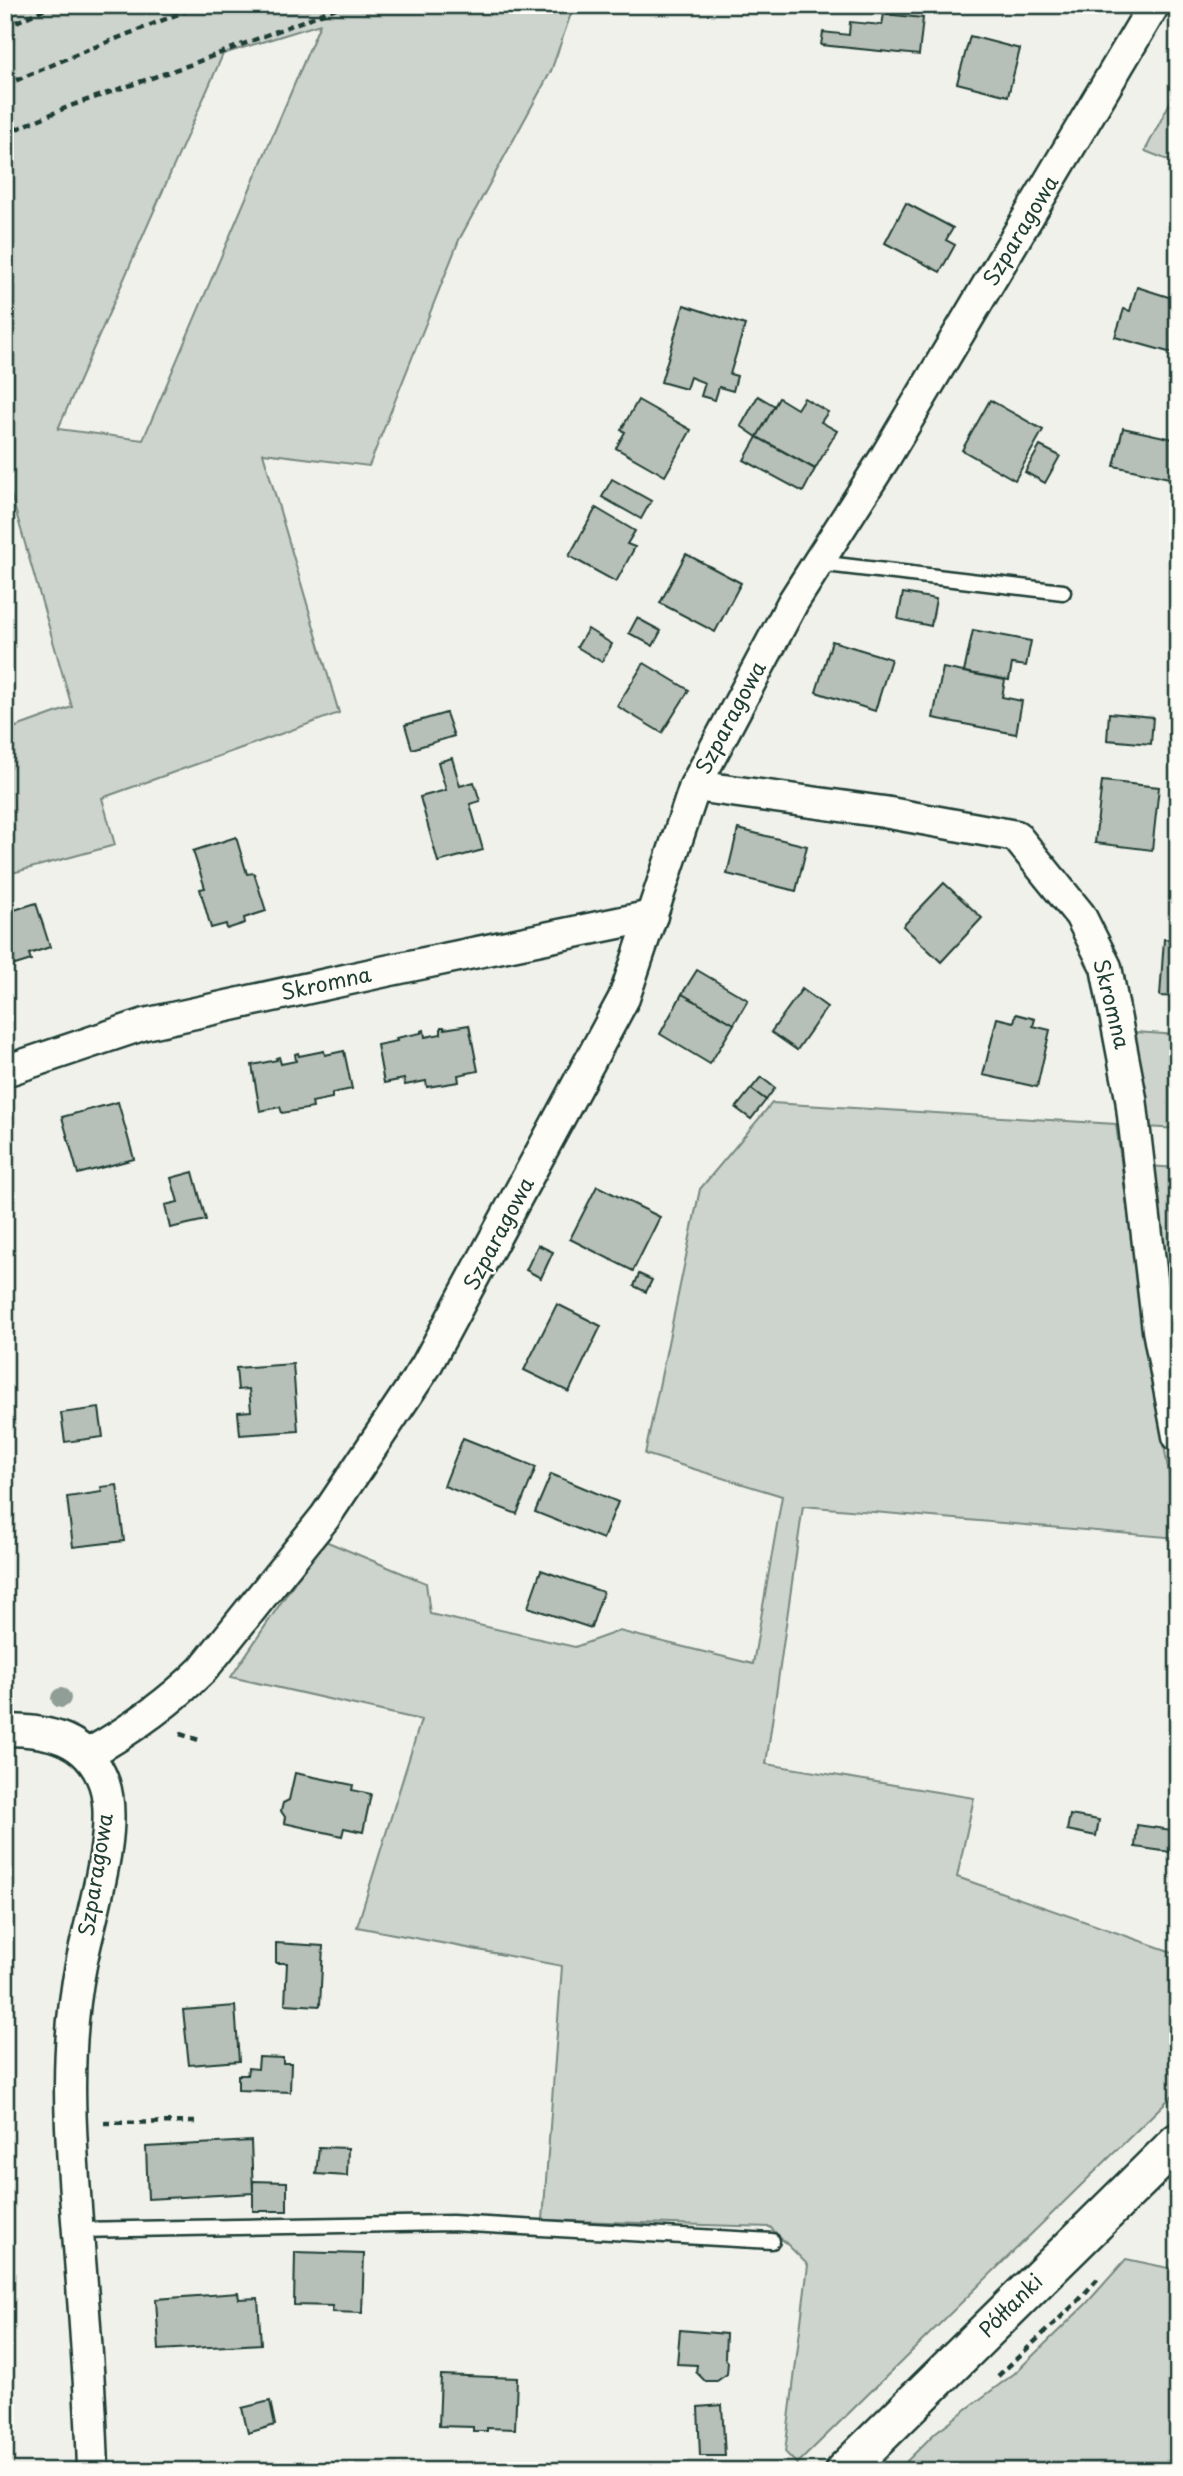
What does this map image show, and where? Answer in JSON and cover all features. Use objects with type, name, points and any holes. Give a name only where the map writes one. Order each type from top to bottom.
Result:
[{"type":"street","name":"Szparagowa","points":[[93,2471],[69,2093],[80,1967],[100,1880],[108,1828],[105,1784],[88,1754],[115,1739],[186,1686],[203,1668],[333,1505],[426,1366],[624,998],[695,786],[793,602],[956,341],[1154,5]]},
{"type":"street","name":"Skromna","points":[[695,786],[884,812],[1016,836],[1080,915],[1106,967],[1126,1072],[1158,1330],[1178,1436]]},
{"type":"street","name":"Skromna","points":[[5,1071],[145,1024],[652,916]]},
{"type":"street","points":[[5,1730],[50,1734],[71,1741],[88,1754]]},
{"type":"street","name":"Półłanki","points":[[844,2471],[1178,2142]]},
{"type":"lane","points":[[818,564],[1063,592]]},
{"type":"lane","points":[[78,2230],[452,2223],[772,2241]]},
{"type":"path","points":[[5,27],[54,5]]},
{"type":"path","points":[[5,85],[201,5]]},
{"type":"path","points":[[5,134],[70,106],[192,64],[344,5]]},
{"type":"path","points":[[172,1732],[202,1741]]},
{"type":"path","points":[[101,2123],[198,2122]]},
{"type":"shaded area","points":[[5,5],[574,5],[551,71],[459,240],[369,466],[263,453],[339,713],[102,798],[115,845],[5,875],[5,731],[72,707],[5,474]],"holes":[[[320,24],[143,440],[58,429],[223,54]]]},
{"type":"shaded area","points":[[1178,87],[1178,164],[1145,151]]},
{"type":"shaded area","points":[[1135,1032],[1178,1035],[1178,1129],[1146,1127]]},
{"type":"shaded area","points":[[772,1103],[1116,1124],[1145,1338],[1178,1524],[1178,1538],[803,1506],[766,1764],[974,1798],[957,1877],[1178,1954],[1178,2090],[797,2464],[785,2452],[808,2265],[770,2227],[543,2220],[562,1966],[357,1927],[421,1720],[231,1677],[323,1540],[426,1583],[430,1614],[575,1647],[619,1631],[753,1664],[782,1496],[645,1454],[700,1189]]},
{"type":"shaded area","points":[[1147,1166],[1178,1168],[1178,1372]]},
{"type":"shaded area","points":[[1126,2259],[1178,2270],[1178,2471],[897,2471],[936,2432],[1015,2373],[1086,2304]]},
{"type":"building","points":[[884,14],[923,18],[919,55],[821,45],[823,32],[849,35],[850,22],[882,25]]},
{"type":"building","points":[[970,36],[1020,49],[1008,96],[957,83]]},
{"type":"building","points":[[906,203],[953,228],[946,240],[955,245],[940,272],[885,243]]},
{"type":"building","points":[[1137,287],[1178,300],[1178,335],[1172,353],[1115,337],[1124,309],[1130,311]]},
{"type":"building","points":[[684,305],[745,325],[730,374],[737,376],[733,391],[719,387],[715,400],[701,396],[705,383],[690,377],[686,389],[661,382]]},
{"type":"building","points":[[758,396],[775,406],[757,437],[741,426]]},
{"type":"building","points":[[779,398],[797,409],[804,398],[828,412],[821,422],[837,431],[815,469],[757,437]]},
{"type":"building","points":[[638,400],[691,430],[665,476],[616,448],[625,432],[621,430]]},
{"type":"building","points":[[990,400],[1043,430],[1015,480],[962,450]]},
{"type":"building","points":[[1123,428],[1178,440],[1178,480],[1114,466]]},
{"type":"building","points":[[757,437],[815,469],[803,492],[744,460]]},
{"type":"building","points":[[1040,446],[1060,456],[1045,483],[1025,472]]},
{"type":"building","points":[[612,479],[651,501],[641,519],[602,497]]},
{"type":"building","points":[[596,508],[635,531],[627,544],[635,547],[616,582],[569,556]]},
{"type":"building","points":[[686,554],[741,583],[715,632],[660,603]]},
{"type":"building","points":[[903,593],[936,599],[931,626],[898,619]]},
{"type":"building","points":[[637,618],[661,631],[653,646],[629,633]]},
{"type":"building","points":[[588,629],[612,644],[602,662],[577,647]]},
{"type":"building","points":[[973,630],[1031,641],[1026,666],[1012,664],[1009,680],[964,672]]},
{"type":"building","points":[[832,641],[891,659],[875,711],[816,692]]},
{"type":"building","points":[[644,663],[689,690],[662,733],[617,706]]},
{"type":"building","points":[[943,668],[1005,680],[1002,697],[1022,701],[1016,734],[933,718]]},
{"type":"building","points":[[446,713],[454,736],[412,749],[405,725]]},
{"type":"building","points":[[1109,713],[1153,717],[1151,744],[1107,740]]},
{"type":"building","points":[[452,758],[460,786],[474,782],[480,801],[470,804],[483,850],[438,862],[420,797],[446,790],[438,762]]},
{"type":"building","points":[[1102,781],[1159,787],[1152,850],[1095,843]]},
{"type":"building","points":[[738,829],[807,846],[796,891],[727,874]]},
{"type":"building","points":[[236,837],[247,874],[254,873],[266,911],[244,918],[245,923],[227,929],[226,924],[211,928],[200,889],[205,888],[193,851]]},
{"type":"building","points":[[944,883],[982,918],[941,962],[903,926]]},
{"type":"building","points":[[36,903],[50,947],[29,954],[31,960],[12,966],[9,956],[5,958],[5,913]]},
{"type":"building","points":[[1164,939],[1178,940],[1178,997],[1160,996]]},
{"type":"building","points":[[697,970],[748,1000],[734,1024],[682,994]]},
{"type":"building","points":[[802,989],[827,1007],[797,1050],[771,1032]]},
{"type":"building","points":[[682,994],[734,1024],[710,1064],[660,1034]]},
{"type":"building","points":[[1016,1014],[1035,1019],[1033,1026],[1050,1030],[1037,1087],[983,1075],[997,1018],[1014,1022]]},
{"type":"building","points":[[469,1025],[478,1071],[458,1075],[459,1082],[427,1087],[426,1081],[405,1085],[404,1079],[384,1083],[377,1045],[397,1041],[396,1038],[424,1030],[425,1037],[441,1034],[441,1027],[444,1029]]},
{"type":"building","points":[[324,1051],[325,1055],[344,1051],[352,1089],[332,1093],[332,1098],[312,1102],[313,1108],[282,1113],[280,1107],[260,1111],[252,1065],[277,1060],[279,1057],[281,1064],[296,1061],[295,1054],[298,1053],[299,1056]]},
{"type":"building","points":[[761,1077],[775,1088],[766,1100],[751,1089]]},
{"type":"building","points":[[751,1089],[766,1100],[751,1119],[736,1108]]},
{"type":"building","points":[[118,1102],[134,1159],[78,1174],[62,1117]]},
{"type":"building","points":[[193,1172],[206,1220],[170,1228],[165,1205],[178,1202],[171,1178]]},
{"type":"building","points":[[597,1186],[660,1217],[633,1271],[570,1239]]},
{"type":"building","points":[[538,1245],[553,1252],[541,1278],[526,1270]]},
{"type":"building","points":[[639,1274],[652,1280],[646,1292],[634,1286]]},
{"type":"building","points":[[557,1304],[601,1326],[569,1392],[524,1370]]},
{"type":"building","points":[[293,1364],[298,1431],[240,1435],[238,1412],[251,1411],[249,1389],[238,1390],[236,1368]]},
{"type":"building","points":[[99,1408],[103,1437],[65,1442],[61,1413]]},
{"type":"building","points":[[463,1438],[536,1467],[517,1514],[444,1486]]},
{"type":"building","points":[[551,1474],[618,1502],[603,1539],[535,1512]]},
{"type":"building","points":[[117,1485],[124,1541],[73,1547],[67,1497],[102,1492],[101,1487]]},
{"type":"building","points":[[541,1570],[603,1592],[591,1628],[528,1607]]},
{"type":"building","points":[[295,1773],[353,1785],[352,1790],[371,1794],[363,1832],[344,1828],[342,1836],[284,1823],[285,1817],[281,1811],[283,1803],[289,1800]]},
{"type":"building","points":[[1070,1815],[1099,1820],[1096,1836],[1067,1830]]},
{"type":"building","points":[[1137,1825],[1172,1830],[1170,1852],[1135,1847]]},
{"type":"building","points":[[276,1943],[323,1946],[320,2006],[285,2004],[287,1963],[276,1963]]},
{"type":"building","points":[[235,2006],[239,2061],[189,2065],[183,2010]]},
{"type":"building","points":[[259,2057],[283,2058],[283,2063],[291,2063],[290,2092],[238,2090],[238,2075],[247,2075],[248,2068],[258,2069]]},
{"type":"building","points":[[251,2141],[253,2193],[148,2199],[146,2147]]},
{"type":"building","points":[[319,2147],[348,2148],[347,2176],[316,2174]]},
{"type":"building","points":[[253,2181],[287,2182],[287,2211],[253,2211]]},
{"type":"building","points":[[295,2252],[364,2254],[362,2313],[332,2312],[333,2306],[294,2305]]},
{"type":"building","points":[[238,2293],[239,2299],[258,2298],[261,2344],[159,2350],[156,2299]]},
{"type":"building","points":[[680,2330],[726,2334],[727,2374],[717,2381],[705,2381],[696,2372],[697,2365],[677,2364]]},
{"type":"building","points":[[441,2375],[517,2378],[515,2429],[487,2428],[487,2431],[473,2431],[473,2427],[439,2426]]},
{"type":"building","points":[[270,2401],[275,2425],[248,2433],[242,2408]]},
{"type":"building","points":[[722,2405],[725,2456],[700,2456],[698,2407]]}]
